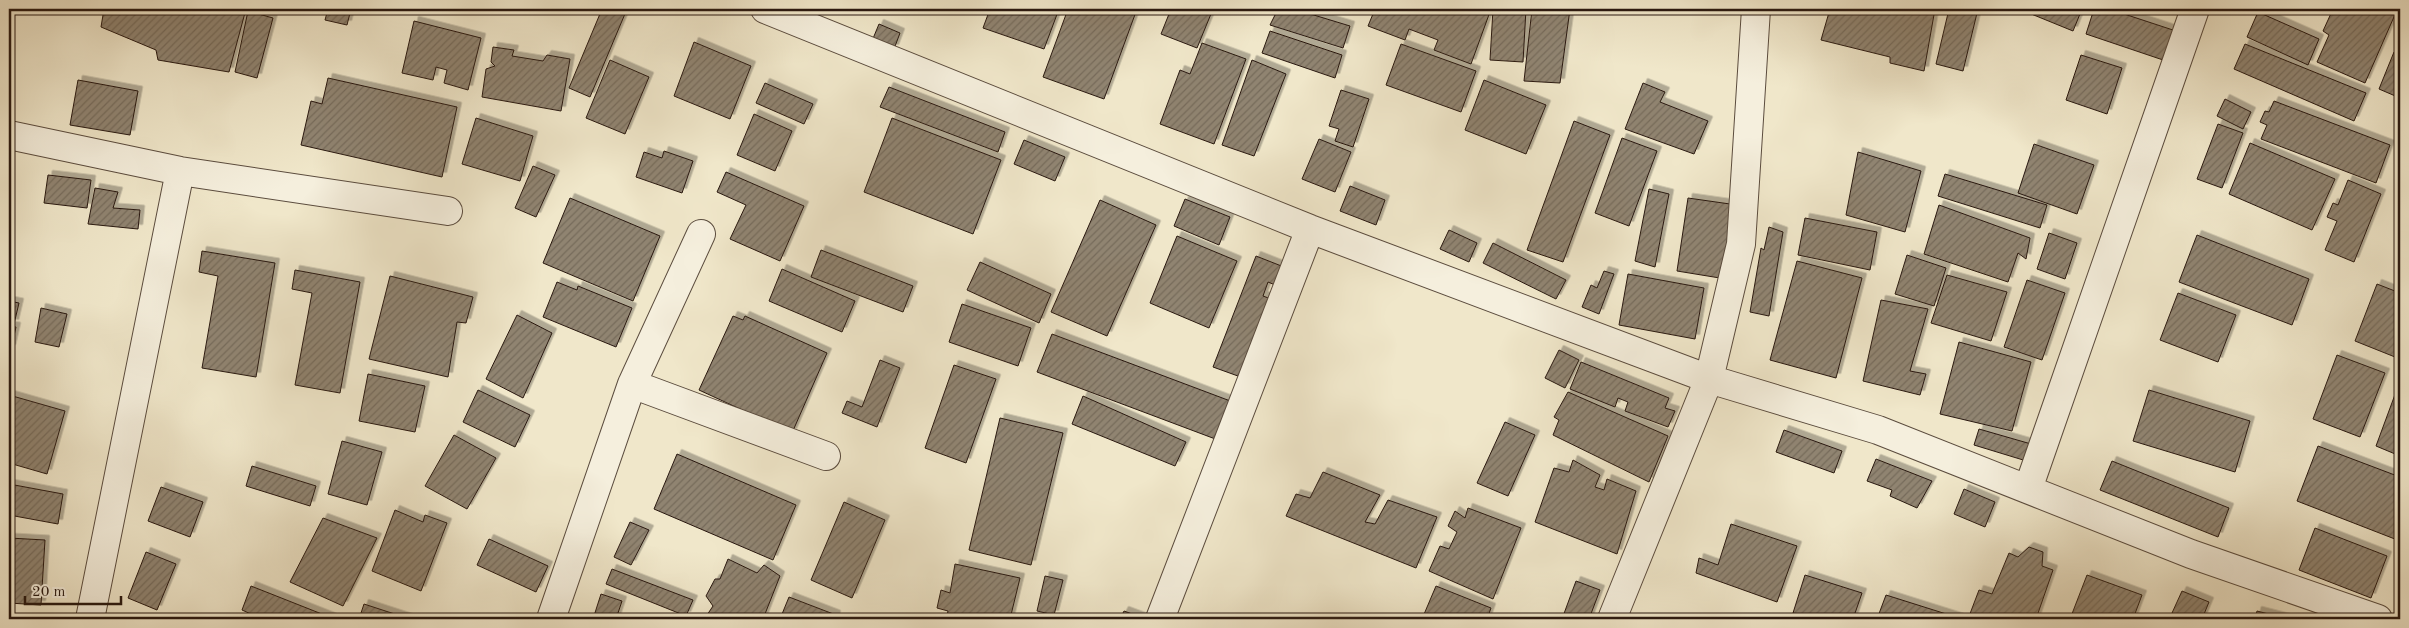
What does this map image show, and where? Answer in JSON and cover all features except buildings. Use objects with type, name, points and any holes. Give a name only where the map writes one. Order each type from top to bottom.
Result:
[{"type":"street","points":[[765,9],[1310,229],[1709,379],[1878,430],[2191,554],[2378,619]]},
{"type":"street","points":[[1612,619],[1709,379],[1741,244],[1756,9]]},
{"type":"street","points":[[2028,489],[2195,9]]},
{"type":"street","points":[[9,135],[180,171],[448,211]]},
{"type":"street","points":[[90,619],[180,171]]},
{"type":"street","points":[[1160,619],[1310,229]]},
{"type":"street","points":[[551,619],[632,384],[701,234]]},
{"type":"street","points":[[632,384],[826,456]]}]
